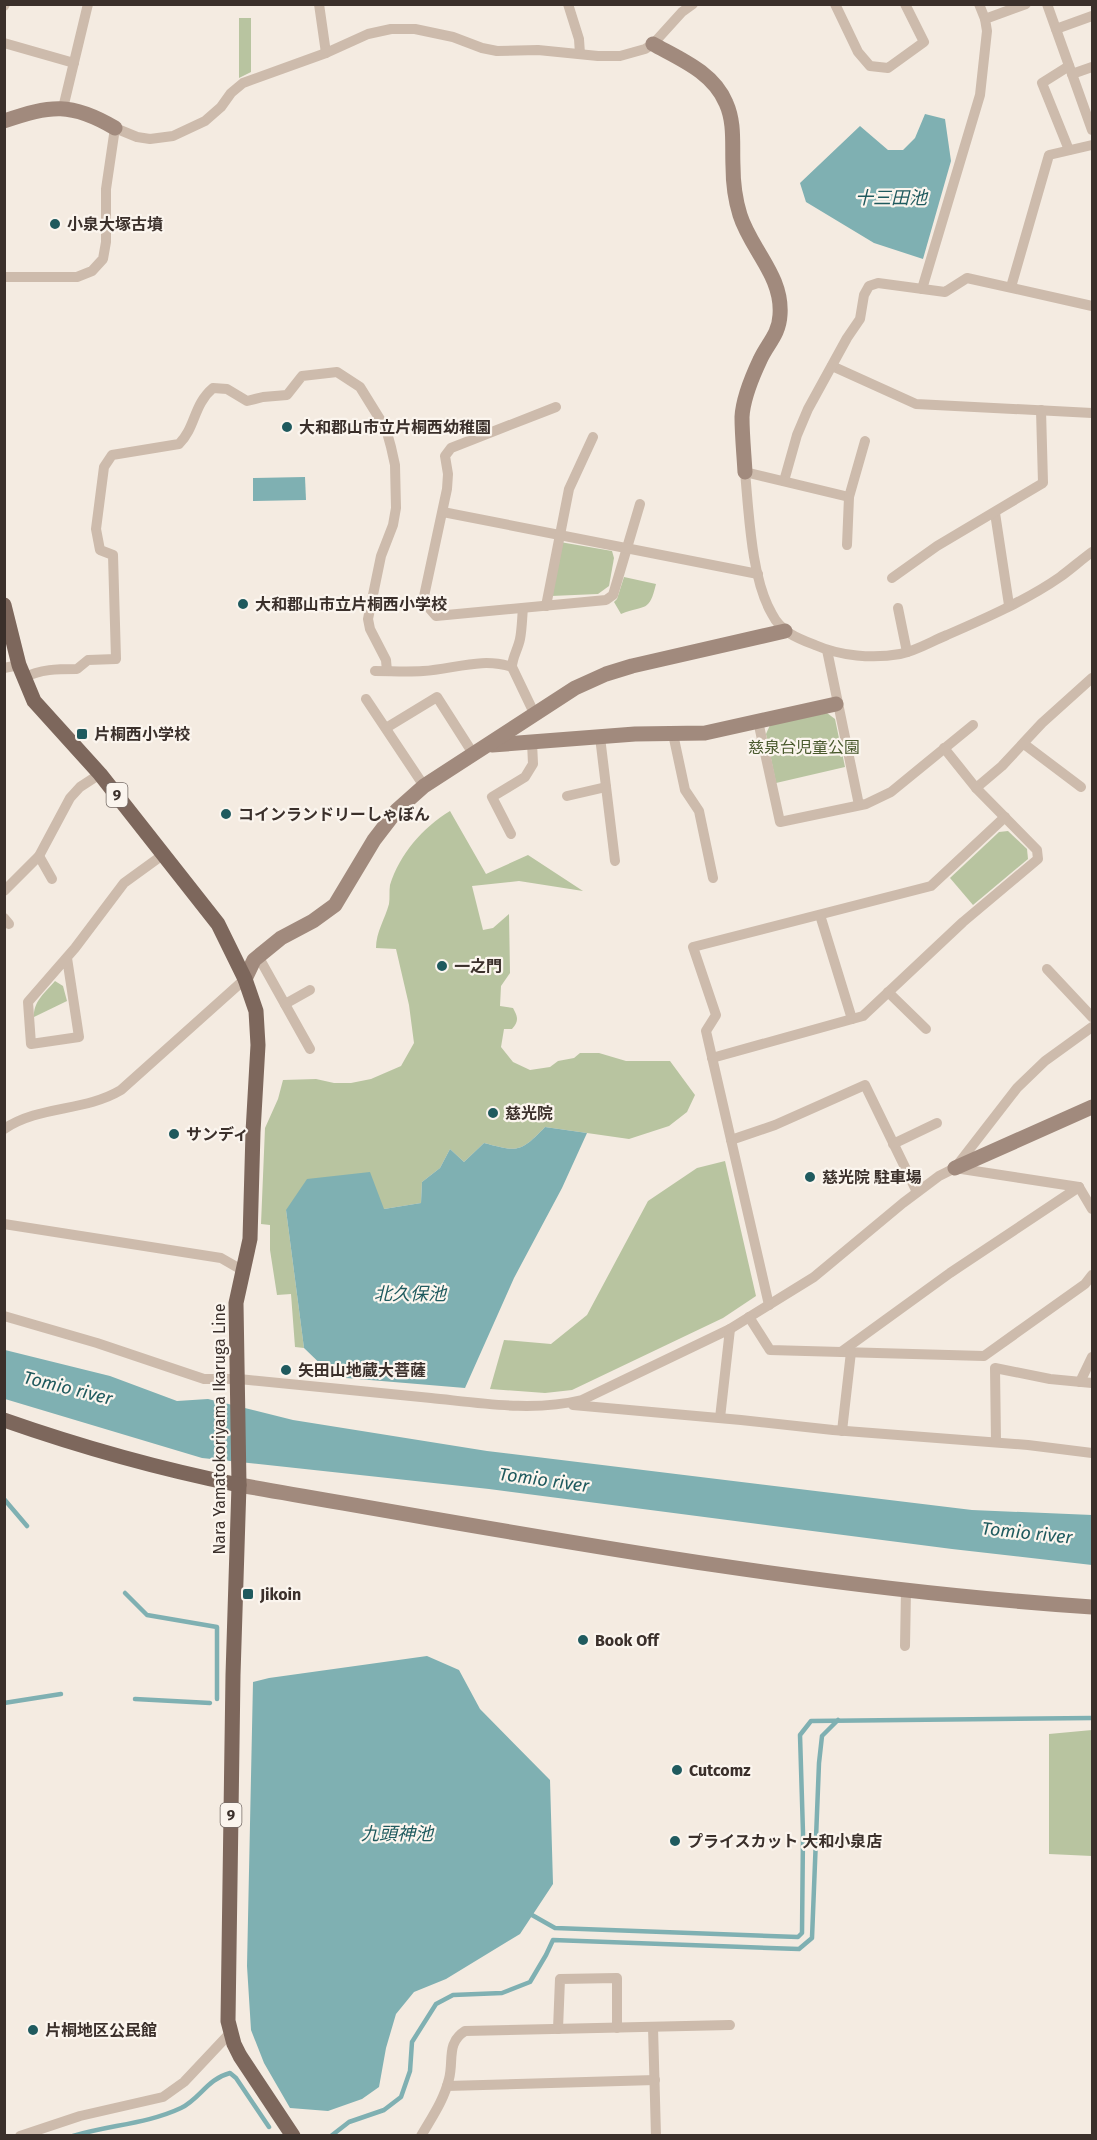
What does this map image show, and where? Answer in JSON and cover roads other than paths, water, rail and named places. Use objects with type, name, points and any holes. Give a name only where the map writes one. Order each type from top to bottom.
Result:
[{"type":"main road","name":"Nara Yamatokoriyama Ikaruga Line","points":[[4,605],[16,670],[34,701],[99,774],[218,924],[245,980],[256,1011],[258,1045],[250,1239],[236,1303],[239,1481],[233,1675],[228,2021],[240,2056],[293,2136]]},
{"type":"main road","points":[[4,1420],[52,1437],[188,1474],[239,1481]]},
{"type":"street","points":[[63,108],[88,4]]},
{"type":"street","points":[[319,4],[326,53]]},
{"type":"street","points":[[568,4],[579,39],[580,54]]},
{"type":"street","points":[[4,121],[33,112],[73,108],[96,116],[115,128],[137,137],[150,139],[173,136],[205,121],[231,93],[243,84],[326,53],[368,34],[391,29],[415,29],[497,51],[538,50],[620,56],[645,49],[653,44],[682,12],[693,4]]},
{"type":"street","points":[[835,4],[858,52],[870,66],[888,68],[924,42],[905,4]]},
{"type":"street","points":[[922,289],[980,95],[987,31],[979,4]]},
{"type":"street","points":[[985,19],[1011,7],[1026,4]]},
{"type":"street","points":[[1047,4],[1092,130]]},
{"type":"street","points":[[1056,29],[1092,16]]},
{"type":"street","points":[[4,43],[74,63]]},
{"type":"street","points":[[653,44],[699,69],[715,84],[726,102],[733,131],[734,186],[738,209],[745,232],[766,264],[779,295],[780,315],[775,337],[761,358],[749,385],[742,414],[750,524],[758,574],[771,614],[785,631],[827,650],[864,655],[907,652],[1009,605],[1060,577],[1092,552]]},
{"type":"street","points":[[1069,150],[1042,83],[1071,70],[1092,67]]},
{"type":"street","points":[[6,277],[77,277],[92,270],[103,258],[106,242],[106,189],[115,128]]},
{"type":"street","points":[[1011,287],[1049,155],[1092,145]]},
{"type":"street","points":[[784,481],[797,435],[808,409],[860,319],[864,295],[869,286],[878,283],[945,292],[967,278],[1092,306]]},
{"type":"street","points":[[832,366],[916,404],[1092,413]]},
{"type":"street","points":[[16,670],[77,669],[88,660],[116,659],[113,555],[99,550],[96,530],[104,467],[112,455],[179,444],[186,437],[203,397],[213,388],[227,388],[247,401],[287,394],[302,376],[308,374],[337,372],[360,387],[366,395],[386,429],[395,465],[396,508],[393,525],[381,556],[368,619],[370,629],[386,660],[381,671],[424,671],[485,662],[512,668]]},
{"type":"street","points":[[556,407],[450,448],[445,456],[448,474],[443,512],[423,601],[436,616],[606,600],[613,595],[640,504]]},
{"type":"street","points":[[892,578],[937,546],[1043,483],[1041,410]]},
{"type":"street","points":[[546,606],[569,489],[593,437]]},
{"type":"street","points":[[847,545],[849,497],[865,441]]},
{"type":"street","points":[[745,472],[849,497]]},
{"type":"street","points":[[443,512],[758,574]]},
{"type":"street","points":[[995,513],[1009,605]]},
{"type":"street","points":[[523,608],[521,637],[516,655],[512,660],[512,668],[535,715]]},
{"type":"street","points":[[898,608],[907,652]]},
{"type":"street","points":[[489,745],[574,688],[606,674],[785,631]]},
{"type":"street","points":[[827,650],[858,805]]},
{"type":"street","points":[[976,788],[1002,766],[1042,723],[1092,678]]},
{"type":"street","points":[[386,729],[437,697],[470,748]]},
{"type":"street","points":[[366,699],[421,780]]},
{"type":"street","points":[[4,1129],[37,1113],[108,1098],[121,1090],[245,980],[258,956],[281,938],[313,921],[335,905],[374,840],[421,780],[470,748],[600,737],[705,733],[836,704]]},
{"type":"street","points":[[758,721],[780,822],[876,800],[891,792],[973,725]]},
{"type":"street","points":[[673,734],[685,790],[699,811],[713,878]]},
{"type":"street","points":[[600,737],[615,861]]},
{"type":"street","points":[[512,834],[492,797],[525,777],[533,764],[532,742]]},
{"type":"street","points":[[1024,744],[1081,787]]},
{"type":"street","points":[[712,1058],[863,1016],[963,922],[1038,859],[1037,850],[976,788],[944,748]]},
{"type":"street","points":[[4,891],[30,868],[39,856],[70,798],[80,787],[99,774]]},
{"type":"street","points":[[567,796],[606,787]]},
{"type":"street","points":[[769,1305],[750,1202],[731,1140],[706,1031],[716,1015],[689,948],[931,886],[1005,817]]},
{"type":"street","points":[[67,958],[79,1037],[31,1044],[28,1002],[67,958],[124,883],[164,854]]},
{"type":"street","points":[[39,856],[52,879]]},
{"type":"street","points":[[820,915],[852,1019]]},
{"type":"street","points":[[258,956],[310,1049]]},
{"type":"street","points":[[1047,969],[1092,1017]]},
{"type":"street","points":[[285,1004],[310,990]]},
{"type":"street","points":[[888,992],[926,1029]]},
{"type":"street","points":[[955,1168],[1017,1088],[1045,1061],[1092,1028]]},
{"type":"street","points":[[731,1140],[775,1125],[865,1085],[917,1192]]},
{"type":"street","points":[[4,1316],[97,1343],[204,1380],[483,1403],[542,1406],[565,1404],[582,1400],[730,1329],[814,1277],[939,1176],[1092,1107]]},
{"type":"street","points":[[893,1144],[937,1123]]},
{"type":"street","points":[[955,1168],[1079,1187]]},
{"type":"street","points":[[1079,1187],[1092,1209]]},
{"type":"street","points":[[842,1431],[846,1352],[950,1273],[1079,1187]]},
{"type":"street","points":[[4,1224],[220,1258],[242,1270]]},
{"type":"street","points":[[749,1317],[770,1350],[984,1356],[1085,1284],[1092,1275]]},
{"type":"street","points":[[720,1418],[730,1329]]},
{"type":"street","points":[[1080,1382],[1092,1357]]},
{"type":"street","points":[[996,1443],[995,1368],[1050,1380],[1092,1383]]},
{"type":"street","points":[[565,1404],[842,1431],[996,1443],[1092,1454]]},
{"type":"street","points":[[239,1481],[648,1556],[735,1569],[906,1590],[1092,1607]]},
{"type":"street","points":[[905,1646],[906,1590]]},
{"type":"street","points":[[558,2029],[560,1978],[617,1978],[617,2028]]},
{"type":"street","points":[[421,2136],[443,2098],[456,2037],[465,2031],[730,2025]]},
{"type":"street","points":[[653,2027],[656,2136]]},
{"type":"street","points":[[20,2136],[80,2116],[163,2097],[184,2082],[231,2032]]},
{"type":"street","points":[[447,2086],[655,2080]]},
{"type":"water","name":"十三田池","points":[[925,114],[945,119],[951,161],[923,259],[874,243],[806,202],[800,183],[860,126],[888,150],[903,150],[915,138]]},
{"type":"water","points":[[305,477],[306,500],[253,501],[253,478]]},
{"type":"water","name":"北久保池","points":[[545,1127],[587,1133],[562,1188],[514,1278],[465,1388],[334,1377],[304,1348],[286,1210],[307,1179],[370,1172],[384,1209],[421,1203],[422,1182],[440,1168],[450,1149],[464,1162],[484,1143],[504,1148],[518,1148],[530,1142]]},
{"type":"water","name":"Tomio river","points":[[5,1350],[110,1376],[177,1401],[208,1399],[293,1420],[487,1451],[972,1510],[1092,1515],[1092,1565],[489,1489],[202,1458],[5,1399]]},
{"type":"water","name":"九頭神池","points":[[427,1656],[459,1670],[480,1709],[550,1780],[553,1884],[520,1934],[446,1979],[414,1992],[396,2014],[386,2048],[379,2087],[362,2099],[328,2111],[290,2108],[264,2063],[251,2030],[247,1966],[253,1682]]},
{"type":"waterway","points":[[4,1499],[27,1526]]},
{"type":"waterway","points":[[125,1593],[147,1615],[217,1627],[217,1699]]},
{"type":"waterway","points":[[4,1703],[61,1694]]},
{"type":"waterway","points":[[135,1699],[210,1703]]},
{"type":"waterway","points":[[532,1915],[555,1928],[798,1937],[802,1933],[803,1833],[800,1735],[811,1721],[1092,1718]]},
{"type":"waterway","points":[[331,2136],[349,2122],[384,2110],[401,2097],[410,2071],[412,2042],[436,2004],[453,1995],[502,1993],[530,1982],[553,1940],[799,1949],[812,1938],[822,1736],[838,1720]]},
{"type":"waterway","points":[[73,2136],[141,2121],[181,2108],[209,2084],[230,2073],[236,2078],[269,2127]]},
{"type":"place","name":"小泉大塚古墳","points":[[55,224]]},
{"type":"place","name":"大和郡山市立片桐西幼稚園","points":[[287,427]]},
{"type":"place","name":"大和郡山市立片桐西小学校","points":[[243,604]]},
{"type":"place","name":"片桐西小学校","points":[[82,734]]},
{"type":"place","name":"コインランドリーしゃぼん","points":[[226,814]]},
{"type":"place","name":"一之門","points":[[442,966]]},
{"type":"place","name":"慈光院","points":[[493,1113]]},
{"type":"place","name":"サンディ","points":[[174,1134]]},
{"type":"place","name":"慈光院 駐車場","points":[[810,1177]]},
{"type":"place","name":"矢田山地蔵大菩薩","points":[[286,1370]]},
{"type":"place","name":"Jikoin","points":[[248,1594]]},
{"type":"place","name":"Book Off","points":[[583,1640]]},
{"type":"place","name":"Cutcomz","points":[[677,1770]]},
{"type":"place","name":"プライスカット 大和小泉店","points":[[675,1841]]},
{"type":"place","name":"片桐地区公民館","points":[[33,2030]]},
{"type":"park label","name":"慈泉台児童公園","points":[[804,747]]}]
